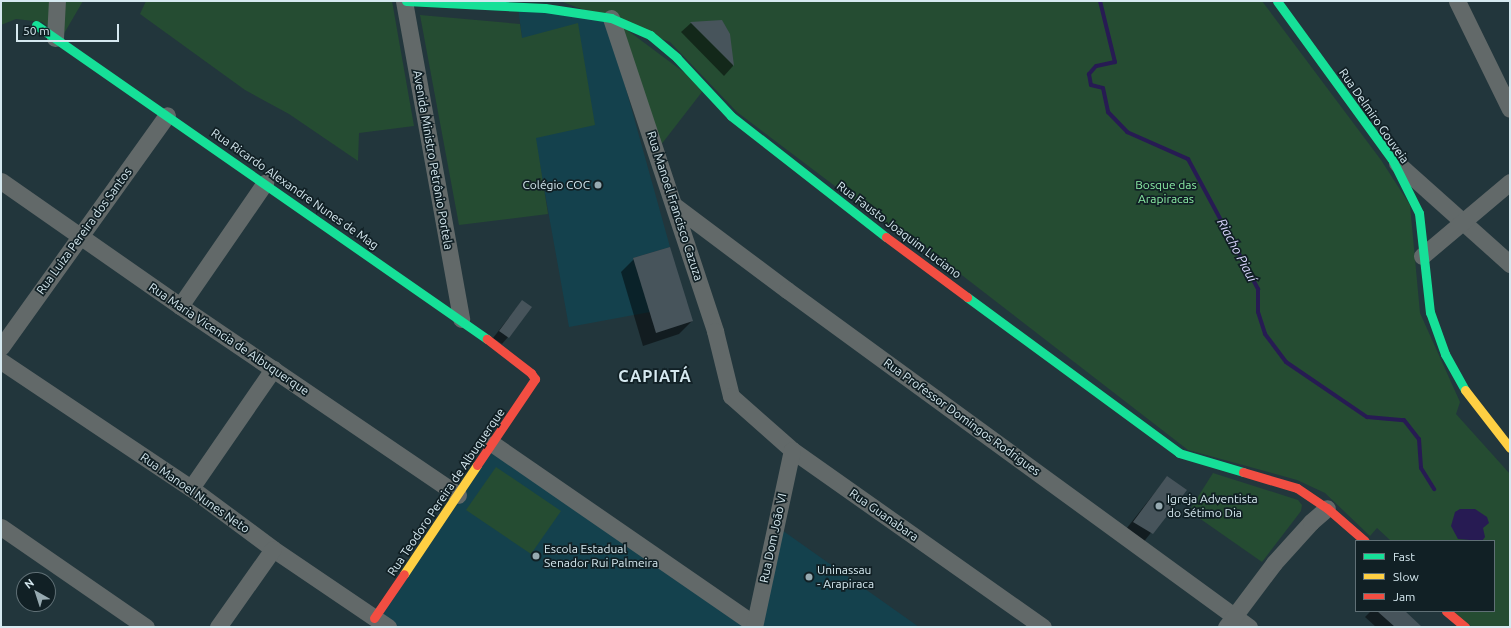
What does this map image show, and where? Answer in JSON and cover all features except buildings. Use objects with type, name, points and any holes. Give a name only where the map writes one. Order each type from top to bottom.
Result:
[{"type":"street","points":[[55,38],[57,1]]},
{"type":"street","name":"Rua Fausto Joaquim Luciano","points":[[405,1],[545,8],[611,18],[650,35],[677,58],[731,116],[867,222],[1179,453],[1296,488],[1327,508],[1364,540]]},
{"type":"street","name":"Avenida Ministro Petrônio Portela","points":[[405,1],[461,319]]},
{"type":"street","name":"Rua Delmiro Gouveia","points":[[1277,1],[1392,159],[1420,213],[1422,256],[1430,312],[1445,354],[1466,392],[1507,440]]},
{"type":"street","points":[[1457,1],[1510,109]]},
{"type":"street","name":"Rua Manoel Francisco Cazuza","points":[[611,18],[675,206],[715,330],[732,396]]},
{"type":"street","name":"Rua Ricardo Alexandre Nunes de Mag","points":[[36,25],[461,319],[531,373],[535,379]]},
{"type":"street","name":"Rua Luiza Pereira dos Santos","points":[[1,347],[167,115]]},
{"type":"street","points":[[1392,159],[1510,264]]},
{"type":"street","name":"Rua Maria Vicencia de Albuquerque","points":[[1,181],[180,306],[458,495]]},
{"type":"street","points":[[1422,256],[1462,220],[1510,182]]},
{"type":"street","points":[[180,306],[265,183]]},
{"type":"street","name":"Rua Professor Domingos Rodrigues","points":[[675,206],[1230,622],[1249,627]]},
{"type":"street","name":"Rua Manoel Nunes Neto","points":[[1,361],[191,488],[273,550],[381,622]]},
{"type":"street","points":[[191,488],[274,370]]},
{"type":"street","name":"Rua Teodoro Pereira de Albuquerque","points":[[381,622],[458,495],[494,444],[535,379]]},
{"type":"street","name":"Rua Guanabara","points":[[732,396],[792,450],[1043,627]]},
{"type":"street","points":[[494,444],[754,626]]},
{"type":"street","name":"Rua Dom João VI","points":[[754,626],[792,450]]},
{"type":"street","points":[[1230,622],[1274,563],[1311,522],[1327,508]]},
{"type":"street","points":[[1,527],[146,627]]},
{"type":"street","points":[[218,627],[273,550]]},
{"type":"street","points":[[1447,612],[1465,627]]},
{"type":"shaded area","name":"Colégio COC","points":[[518,7],[606,17],[670,247],[633,258],[650,312],[569,327],[535,138]]},
{"type":"shaded area","name":"Escola Estadual Senador Rui Palmeira","points":[[493,444],[754,627],[388,627],[374,618]]},
{"type":"shaded area","points":[[1460,509],[1475,509],[1487,517],[1489,523],[1483,528],[1485,537],[1483,540],[1458,539],[1451,526],[1455,512]]},
{"type":"shaded area","name":"Uninassau - Arapiraca","points":[[779,528],[919,627],[759,627]]},
{"type":"green space","points":[[1,1],[83,1],[62,37],[42,22],[16,19],[1,25]]},
{"type":"green space","points":[[146,1],[392,1],[414,126],[359,133],[358,161],[289,114],[245,90],[140,14]]},
{"type":"green space","name":"Bosque das Arapiracas","points":[[560,1],[1262,1],[1381,160],[1410,205],[1420,313],[1460,402],[1456,414],[1510,474],[1510,627],[1472,627],[1454,612],[1495,612],[1495,540],[1390,540],[1377,528],[1370,536],[1325,493],[1297,480],[1188,450],[919,242],[909,242],[737,112],[670,42]]},
{"type":"green space","points":[[420,15],[520,24],[522,38],[578,23],[595,125],[536,138],[548,214],[459,225]]},
{"type":"green space","points":[[611,18],[705,88],[657,150]]},
{"type":"green space","points":[[496,467],[561,511],[531,554],[466,510]]},
{"type":"green space","points":[[1213,473],[1298,500],[1302,505],[1301,511],[1262,562],[1189,511]]},
{"type":"waterway","name":"Riacho Piauí","points":[[1100,1],[1115,62],[1096,66],[1089,74],[1091,85],[1103,88],[1108,112],[1127,132],[1188,159],[1258,289],[1258,312],[1265,334],[1286,362],[1367,417],[1404,420],[1419,439],[1421,468],[1434,489]]},
{"type":"traffic: fast","points":[[406,1],[545,8],[611,18],[650,35],[677,58],[731,116],[886,237]]},
{"type":"traffic: fast","points":[[1277,1],[1392,159],[1419,213],[1430,312],[1445,354],[1465,390]]},
{"type":"traffic: fast","points":[[36,25],[487,339]]},
{"type":"traffic: fast","points":[[967,297],[1179,453],[1243,472]]},
{"type":"traffic: slow","points":[[1465,390],[1510,448]]},
{"type":"traffic: slow","points":[[404,574],[477,465]]},
{"type":"traffic: jam","points":[[886,237],[967,297]]},
{"type":"traffic: jam","points":[[477,465],[535,379],[531,373],[487,339]]},
{"type":"traffic: jam","points":[[1243,472],[1297,488],[1327,508],[1364,540]]},
{"type":"traffic: jam","points":[[374,618],[404,574]]},
{"type":"traffic: jam","points":[[1447,612],[1465,627]]},
{"type":"place","name":"Colégio COC","points":[[598,185]]},
{"type":"place","name":"Igreja Adventista do Sétimo Dia","points":[[1159,506]]},
{"type":"place","name":"Escola Estadual Senador Rui Palmeira","points":[[536,556]]},
{"type":"place","name":"Uninassau - Arapiraca","points":[[809,577]]},
{"type":"district","name":"CAPIATÁ","points":[[655,376]]}]
